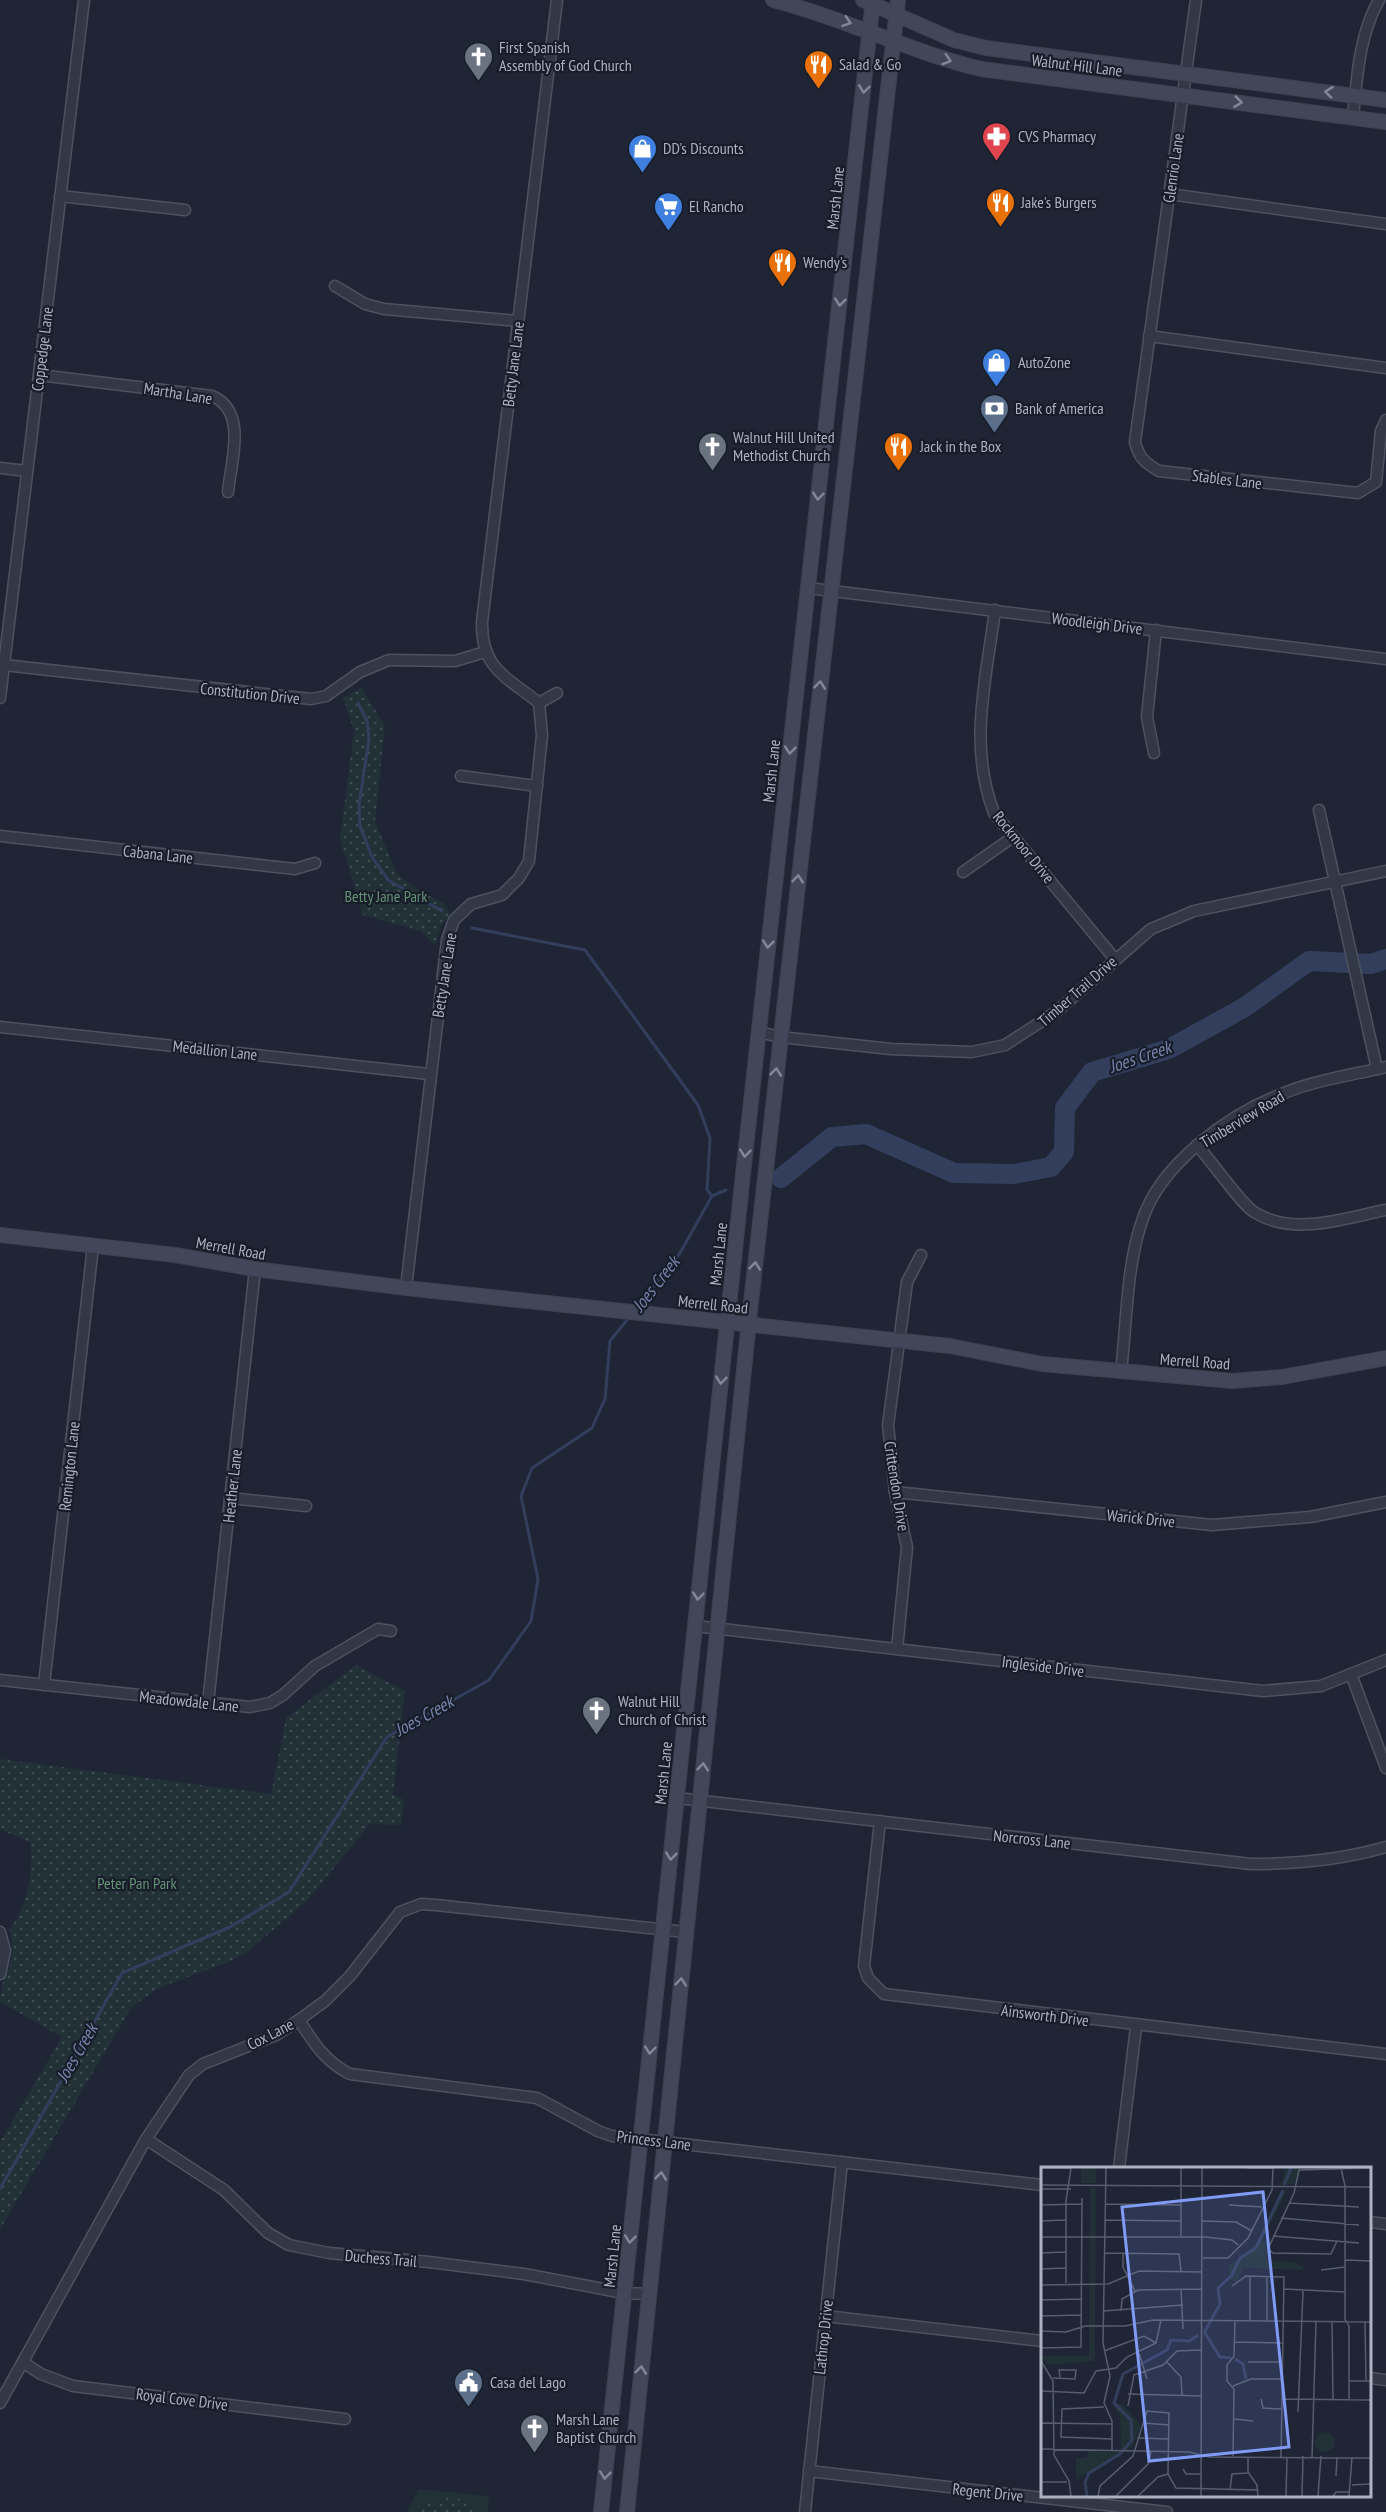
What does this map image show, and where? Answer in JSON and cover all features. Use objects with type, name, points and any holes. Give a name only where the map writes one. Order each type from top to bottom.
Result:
[{"type":"main road","name":"Walnut Hill Lane","points":[[773,0],[870,31],[958,64],[1386,122]]},
{"type":"main road","name":"Walnut Hill Lane","points":[[870,1],[897,7],[936,32],[975,46],[1386,100]]},
{"type":"main road","name":"Marsh Lane","points":[[602,2512],[727,1322],[870,31],[870,1]]},
{"type":"main road","points":[[627,2512],[748,1324],[897,7]]},
{"type":"main road","points":[[1049,78],[1051,56]]},
{"type":"main road","points":[[846,246],[869,250]]},
{"type":"main road","points":[[829,396],[852,398]]},
{"type":"main road","points":[[784,803],[806,806]]},
{"type":"main road","name":"Merrell Road","points":[[0,1235],[175,1255],[255,1269],[406,1288],[950,1346],[1042,1364],[1203,1380],[1282,1377],[1386,1358]]},
{"type":"main road","points":[[614,2395],[638,2398]]},
{"type":"street","name":"Coppedge Lane","points":[[0,698],[84,0]]},
{"type":"street","name":"Betty Jane Lane","points":[[485,652],[483,622],[556,0]]},
{"type":"street","name":"Glenrio Lane","points":[[1149,336],[1196,0]]},
{"type":"street","points":[[1353,117],[1362,47],[1373,12],[1380,0]]},
{"type":"street","points":[[1169,194],[1386,224]]},
{"type":"street","points":[[60,196],[185,210]]},
{"type":"street","points":[[335,286],[365,304],[384,309],[518,321]]},
{"type":"street","points":[[1149,336],[1386,368]]},
{"type":"street","name":"Stables Lane","points":[[1149,336],[1135,442],[1143,462],[1159,471],[1358,493],[1376,482],[1381,430],[1386,420]]},
{"type":"street","name":"Martha Lane","points":[[39,375],[212,396],[222,400],[231,410],[235,422],[228,492]]},
{"type":"street","points":[[0,468],[27,471]]},
{"type":"street","name":"Woodleigh Drive","points":[[808,588],[1386,659]]},
{"type":"street","name":"Rockmoor Drive","points":[[995,610],[978,742],[984,786],[994,813],[1114,958]]},
{"type":"street","points":[[1154,753],[1147,717],[1156,630]]},
{"type":"street","points":[[485,652],[497,673],[539,703],[556,693]]},
{"type":"street","name":"Constitution Drive","points":[[4,665],[311,699],[326,696],[360,672],[389,660],[455,661],[485,652]]},
{"type":"street","name":"Betty Jane Lane","points":[[406,1288],[429,1074],[447,940],[453,920],[471,904],[502,895],[529,861],[542,735],[539,703]]},
{"type":"street","points":[[461,776],[537,786]]},
{"type":"street","points":[[1319,810],[1359,985],[1382,1068]]},
{"type":"street","name":"Cabana Lane","points":[[0,836],[295,869],[315,863]]},
{"type":"street","points":[[963,872],[1013,837]]},
{"type":"street","name":"Timber Trail Drive","points":[[759,1032],[780,1037],[891,1049],[972,1052],[1005,1045],[1056,1012],[1114,958],[1151,929],[1194,911],[1386,871]]},
{"type":"street","name":"Medallion Lane","points":[[0,1026],[429,1074]]},
{"type":"street","name":"Timberview Road","points":[[1121,1371],[1135,1246],[1142,1220],[1151,1200],[1176,1164],[1197,1145],[1284,1092],[1382,1068]]},
{"type":"street","points":[[1197,1145],[1253,1212],[1279,1223],[1307,1225],[1386,1210]]},
{"type":"street","name":"Remington Lane","points":[[44,1685],[93,1246]]},
{"type":"street","name":"Crittendon Drive","points":[[897,1649],[907,1546],[895,1492],[888,1425],[907,1282],[921,1255]]},
{"type":"street","name":"Heather Lane","points":[[208,1703],[255,1269]]},
{"type":"street","name":"Warick Drive","points":[[895,1492],[1212,1525],[1310,1517],[1386,1502]]},
{"type":"street","points":[[231,1498],[306,1506]]},
{"type":"street","name":"Ingleside Drive","points":[[695,1626],[1263,1691],[1321,1686],[1386,1660]]},
{"type":"street","name":"Meadowdale Lane","points":[[0,1680],[250,1707],[270,1703],[336,1652],[378,1629],[391,1631]]},
{"type":"street","points":[[1352,1674],[1386,1768]]},
{"type":"street","name":"Norcross Lane","points":[[677,1798],[1251,1864],[1292,1864],[1340,1859],[1386,1847]]},
{"type":"street","name":"Ainsworth Drive","points":[[880,1821],[864,1966],[875,1988],[891,1997],[1386,2054]]},
{"type":"street","name":"Cox Lane","points":[[0,2403],[146,2139],[195,2069],[276,2035],[325,2001],[350,1976],[393,1919],[410,1906],[436,1905],[686,1932]]},
{"type":"street","points":[[0,1932],[5,1951],[0,1974]]},
{"type":"street","name":"Princess Lane","points":[[299,2020],[326,2058],[336,2067],[350,2074],[526,2096],[548,2102],[598,2131],[612,2136],[1041,2185]]},
{"type":"street","points":[[1119,2167],[1136,2026]]},
{"type":"street","name":"Duchess Trail","points":[[146,2139],[224,2190],[268,2233],[289,2245],[329,2253],[524,2274],[624,2293],[649,2295]]},
{"type":"street","name":"Lathrop Drive","points":[[805,2512],[842,2162]]},
{"type":"street","points":[[1371,2222],[1386,2224]]},
{"type":"street","points":[[825,2316],[1041,2341]]},
{"type":"street","name":"Royal Cove Drive","points":[[24,2363],[41,2374],[73,2386],[345,2419]]},
{"type":"street","points":[[1371,2378],[1386,2380]]},
{"type":"street","name":"Regent Drive","points":[[809,2471],[1167,2512]]},
{"type":"green space","name":"Betty Jane Park","points":[[361,687],[385,726],[375,822],[397,874],[420,891],[444,903],[450,914],[441,926],[435,945],[421,931],[363,915],[340,839],[354,731],[343,698]]},
{"type":"green space","name":"Peter Pan Park","points":[[356,1665],[405,1691],[393,1795],[404,1800],[401,1825],[370,1824],[305,1903],[247,1952],[229,1962],[158,1988],[131,2008],[0,2229],[0,2142],[62,2037],[0,2002],[12,1953],[9,1930],[21,1910],[28,1889],[31,1843],[0,1829],[0,1759],[271,1794],[286,1718]]},
{"type":"green space","points":[[418,2489],[489,2496],[488,2512],[407,2512]]},
{"type":"green space","points":[[447,2497],[471,2501],[472,2512],[414,2512],[422,2500],[443,2504]]},
{"type":"waterway","points":[[358,703],[367,721],[369,739],[359,805],[360,826],[372,857],[388,880],[442,911]]},
{"type":"waterway","points":[[472,928],[585,950],[698,1105],[710,1138],[707,1190],[712,1196]]},
{"type":"waterway","name":"Joes Creek","points":[[781,1178],[832,1137],[866,1134],[954,1173],[1014,1174],[1051,1167],[1064,1152],[1065,1108],[1092,1072],[1169,1049],[1245,1007],[1309,961],[1371,964],[1386,959]]},
{"type":"waterway","name":"Joes Creek","points":[[637,1308],[680,1253],[712,1196],[726,1190]]},
{"type":"waterway","name":"Joes Creek","points":[[0,2189],[122,1973],[230,1927],[289,1892],[387,1737],[489,1680],[531,1621],[538,1579],[521,1496],[532,1468],[592,1428],[605,1399],[610,1341],[631,1315]]},
{"type":"place","name":"First Spanish Assembly of God Church","points":[[478,82]]},
{"type":"place","name":"Salad & Go","points":[[818,90]]},
{"type":"place","name":"CVS Pharmacy","points":[[997,162]]},
{"type":"place","name":"DD's Discounts","points":[[642,174]]},
{"type":"place","name":"Jake's Burgers","points":[[1000,228]]},
{"type":"place","name":"El Rancho","points":[[668,232]]},
{"type":"place","name":"Wendy's","points":[[782,288]]},
{"type":"place","name":"AutoZone","points":[[997,388]]},
{"type":"place","name":"Bank of America","points":[[994,434]]},
{"type":"place","name":"Walnut Hill United Methodist Church","points":[[712,472]]},
{"type":"place","name":"Jack in the Box","points":[[899,472]]},
{"type":"place","name":"Walnut Hill Church of Christ","points":[[597,1736]]},
{"type":"place","name":"Casa del Lago","points":[[469,2408]]},
{"type":"place","name":"Marsh Lane Baptist Church","points":[[535,2454]]}]
